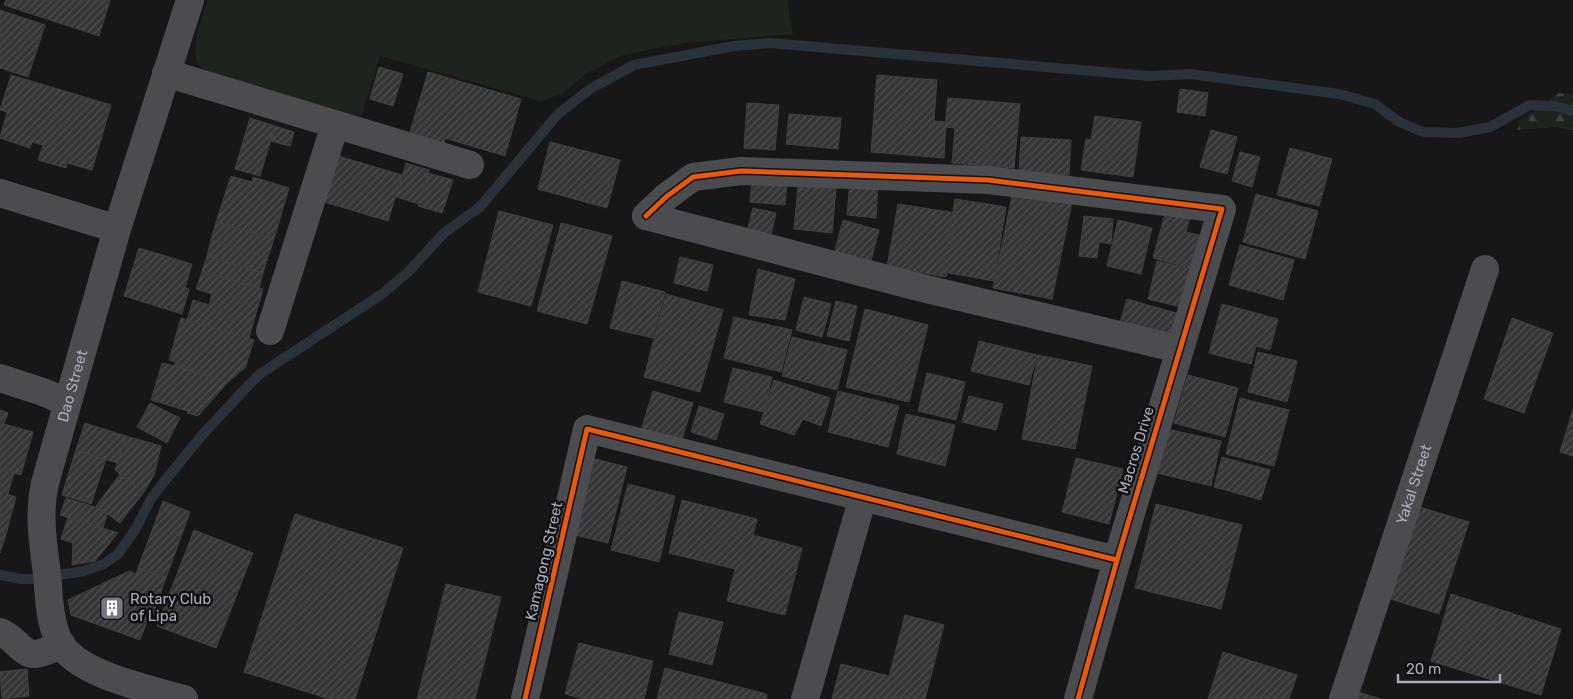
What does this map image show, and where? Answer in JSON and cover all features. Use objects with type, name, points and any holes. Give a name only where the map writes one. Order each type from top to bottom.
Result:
[{"type":"street","name":"Dao Street","points":[[184,699],[110,689],[66,652],[52,617],[41,514],[42,497],[67,402],[117,229],[190,0]]},
{"type":"street","points":[[166,73],[335,126],[470,165]]},
{"type":"street","points":[[270,331],[335,126]]},
{"type":"street","name":"Macros Drive","points":[[1078,699],[1116,560],[1222,209],[988,180],[741,172],[693,177],[666,197],[646,216],[922,288],[1179,348]]},
{"type":"street","points":[[0,192],[117,229]]},
{"type":"street","name":"Yakal Street","points":[[1343,699],[1485,269]]},
{"type":"street","points":[[0,378],[67,402]]},
{"type":"street","name":"Kamagong Street","points":[[525,699],[587,429],[863,497]]},
{"type":"street","points":[[804,699],[863,497],[1116,560]]},
{"type":"street","points":[[0,632],[12,638],[30,654],[40,653],[62,645]]},
{"type":"green space","points":[[208,0],[787,0],[793,34],[696,42],[665,46],[620,56],[586,74],[562,94],[541,101],[380,56],[361,117],[210,73],[201,68],[195,52],[200,24]]},
{"type":"green space","points":[[1559,93],[1573,94],[1573,130],[1553,127],[1517,130],[1521,120]]},
{"type":"building","points":[[6,0],[110,0],[99,36],[4,5]]},
{"type":"building","points":[[0,10],[45,25],[28,77],[0,68]]},
{"type":"building","points":[[379,67],[403,74],[393,106],[370,99]]},
{"type":"building","points":[[428,72],[521,99],[505,156],[445,138],[444,145],[409,135]]},
{"type":"building","points":[[11,75],[111,105],[92,170],[67,163],[66,168],[38,160],[43,145],[32,142],[30,148],[0,138],[7,112],[0,110]]},
{"type":"building","points":[[877,75],[937,80],[934,121],[946,122],[944,158],[871,152]]},
{"type":"building","points":[[1180,89],[1208,93],[1205,116],[1177,112]]},
{"type":"building","points":[[948,98],[1020,104],[1014,168],[952,163],[955,128],[945,127]]},
{"type":"building","points":[[747,103],[779,105],[775,150],[744,148]]},
{"type":"building","points":[[789,114],[841,118],[838,149],[786,144]]},
{"type":"building","points":[[1095,116],[1141,122],[1133,177],[1081,170],[1086,139],[1091,140]]},
{"type":"building","points":[[250,118],[275,126],[260,176],[235,169]]},
{"type":"building","points":[[275,126],[294,132],[290,146],[270,141]]},
{"type":"building","points":[[1211,130],[1237,137],[1227,174],[1200,167]]},
{"type":"building","points":[[1021,137],[1071,140],[1069,175],[1019,172]]},
{"type":"building","points":[[550,142],[620,160],[607,208],[538,189]]},
{"type":"building","points":[[1290,148],[1332,159],[1319,206],[1277,195]]},
{"type":"building","points":[[1240,152],[1260,157],[1252,187],[1232,181]]},
{"type":"building","points":[[335,155],[402,175],[388,221],[321,201]]},
{"type":"building","points":[[406,163],[429,170],[419,204],[396,197]]},
{"type":"building","points":[[428,173],[453,180],[442,213],[418,206]]},
{"type":"building","points":[[231,176],[252,182],[253,177],[289,188],[274,239],[216,222]]},
{"type":"building","points":[[752,179],[787,182],[785,205],[750,202]]},
{"type":"building","points":[[850,180],[878,182],[876,218],[847,215]]},
{"type":"building","points":[[798,186],[836,189],[832,233],[794,229]]},
{"type":"building","points":[[1013,191],[1072,202],[1052,299],[993,288]]},
{"type":"building","points":[[1256,194],[1318,211],[1305,259],[1243,242]]},
{"type":"building","points":[[955,199],[1006,207],[994,281],[943,272]]},
{"type":"building","points":[[898,204],[956,213],[946,277],[887,267]]},
{"type":"building","points":[[753,208],[776,213],[767,252],[743,247]]},
{"type":"building","points":[[1166,210],[1190,216],[1186,232],[1199,235],[1190,268],[1153,258]]},
{"type":"building","points":[[499,211],[553,225],[531,306],[478,292]]},
{"type":"building","points":[[1084,216],[1113,219],[1111,244],[1099,242],[1097,258],[1079,256]]},
{"type":"building","points":[[843,220],[879,230],[869,268],[833,258]]},
{"type":"building","points":[[1118,220],[1152,228],[1141,274],[1107,266]]},
{"type":"building","points":[[216,222],[274,239],[268,257],[211,240]]},
{"type":"building","points":[[561,223],[612,236],[587,324],[537,311]]},
{"type":"building","points":[[211,240],[268,257],[263,273],[207,256]]},
{"type":"building","points":[[1240,245],[1294,260],[1283,300],[1229,285]]},
{"type":"building","points":[[139,248],[192,264],[185,288],[189,289],[182,314],[124,296]]},
{"type":"building","points":[[207,256],[263,273],[259,288],[202,271]]},
{"type":"building","points":[[680,257],[713,265],[707,291],[674,283]]},
{"type":"building","points":[[1157,261],[1195,270],[1185,308],[1148,299]]},
{"type":"building","points":[[758,269],[795,279],[785,320],[749,315]]},
{"type":"building","points":[[202,271],[263,289],[249,338],[187,320],[193,300],[209,305],[212,294],[196,289]]},
{"type":"building","points":[[622,281],[665,292],[653,338],[610,328]]},
{"type":"building","points":[[666,294],[723,310],[700,392],[644,377]]},
{"type":"building","points":[[804,297],[831,304],[822,337],[796,330]]},
{"type":"building","points":[[1127,299],[1180,314],[1173,337],[1120,322]]},
{"type":"building","points":[[836,301],[857,306],[849,341],[827,336]]},
{"type":"building","points":[[1222,304],[1278,319],[1270,350],[1256,346],[1251,364],[1209,353]]},
{"type":"building","points":[[865,309],[928,325],[909,402],[846,387]]},
{"type":"building","points":[[734,317],[792,330],[781,372],[724,358]]},
{"type":"building","points":[[181,318],[254,340],[245,368],[228,382],[174,366],[176,362],[169,360]]},
{"type":"building","points":[[1512,318],[1553,333],[1524,413],[1484,399]]},
{"type":"building","points":[[792,337],[847,350],[837,390],[782,376]]},
{"type":"building","points":[[979,341],[1037,355],[1029,385],[971,371]]},
{"type":"building","points":[[1258,352],[1297,361],[1287,402],[1248,392]]},
{"type":"building","points":[[1038,355],[1092,366],[1075,449],[1022,439]]},
{"type":"building","points":[[162,363],[228,382],[198,416],[187,413],[188,411],[151,400]]},
{"type":"building","points":[[733,368],[772,377],[764,412],[724,402]]},
{"type":"building","points":[[927,373],[965,382],[956,420],[918,411]]},
{"type":"building","points":[[1188,375],[1238,388],[1225,437],[1174,423]]},
{"type":"building","points":[[774,380],[830,398],[821,426],[803,419],[794,435],[760,424]]},
{"type":"building","points":[[653,391],[693,403],[680,446],[640,434]]},
{"type":"building","points":[[838,391],[899,406],[888,447],[828,432]]},
{"type":"building","points":[[969,396],[1003,404],[996,430],[962,422]]},
{"type":"building","points":[[1240,398],[1289,410],[1274,466],[1226,454]]},
{"type":"building","points":[[150,403],[180,418],[167,443],[137,427]]},
{"type":"building","points":[[699,406],[724,414],[716,440],[691,432]]},
{"type":"building","points":[[1573,409],[1573,456],[1560,452]]},
{"type":"building","points":[[0,410],[8,413],[4,424],[33,432],[21,475],[0,469]]},
{"type":"building","points":[[906,414],[955,425],[945,466],[897,454]]},
{"type":"building","points":[[85,423],[126,436],[117,463],[76,450]]},
{"type":"building","points":[[1167,429],[1221,441],[1211,486],[1157,473]]},
{"type":"building","points":[[126,436],[161,446],[154,475],[144,492],[115,470]]},
{"type":"building","points":[[76,450],[106,459],[91,504],[62,495]]},
{"type":"building","points":[[1222,457],[1270,470],[1261,500],[1214,487]]},
{"type":"building","points":[[1076,458],[1123,469],[1109,524],[1062,512]]},
{"type":"building","points":[[595,459],[627,467],[608,543],[576,535]]},
{"type":"building","points":[[0,469],[14,473],[8,494],[0,492]]},
{"type":"building","points":[[120,474],[144,492],[120,523],[96,506]]},
{"type":"building","points":[[628,484],[675,496],[659,562],[611,550]]},
{"type":"building","points":[[0,492],[16,497],[6,534],[0,532]]},
{"type":"building","points":[[66,498],[101,509],[107,514],[103,528],[60,515]]},
{"type":"building","points":[[682,500],[757,519],[753,535],[802,548],[785,615],[727,601],[735,569],[669,553]]},
{"type":"building","points":[[163,501],[190,512],[166,578],[138,568]]},
{"type":"building","points":[[1156,504],[1242,525],[1221,609],[1135,588]]},
{"type":"building","points":[[1413,505],[1469,522],[1439,614],[1384,597]]},
{"type":"building","points":[[295,514],[403,548],[355,699],[329,699],[244,672]]},
{"type":"building","points":[[68,517],[118,533],[95,561],[72,565],[73,543],[61,539]]},
{"type":"building","points":[[194,530],[253,553],[216,648],[157,626]]},
{"type":"building","points":[[0,532],[6,534],[0,553]]},
{"type":"building","name":"Rotary Club of Lipa","points":[[138,568],[166,578],[151,620],[148,619],[140,640],[71,615],[68,600],[129,571],[136,574]]},
{"type":"building","points":[[446,584],[501,597],[475,699],[417,699]]},
{"type":"building","points":[[1451,594],[1561,629],[1541,695],[1431,661]]},
{"type":"building","points":[[679,612],[723,622],[712,665],[669,654]]},
{"type":"building","points":[[905,615],[944,625],[925,699],[832,699],[841,664],[889,676]]},
{"type":"building","points":[[579,643],[653,661],[644,699],[584,699],[565,694]]},
{"type":"building","points":[[1223,652],[1297,675],[1289,699],[1208,699]]},
{"type":"building","points":[[665,668],[767,694],[766,699],[657,699]]},
{"type":"building","points":[[27,669],[29,696],[2,699],[0,672]]},
{"type":"building","points":[[1352,690],[1381,699],[1349,699]]},
{"type":"waterway","points":[[0,575],[20,579],[33,579],[84,571],[104,564],[118,554],[135,530],[151,499],[163,483],[203,434],[260,374],[382,294],[408,272],[444,233],[480,207],[558,114],[590,89],[634,65],[734,46],[770,43],[1149,76],[1191,74],[1339,94],[1375,104],[1399,122],[1423,132],[1458,133],[1490,127],[1530,105],[1554,106],[1573,111]]},
{"type":"cycle path","points":[[646,216],[666,197],[693,177],[741,171],[988,180],[1222,209],[1117,560],[1078,699]]},
{"type":"cycle path","points":[[525,699],[587,429],[1117,560]]},
{"type":"place","name":"Rotary Club of Lipa","points":[[112,608]]}]
